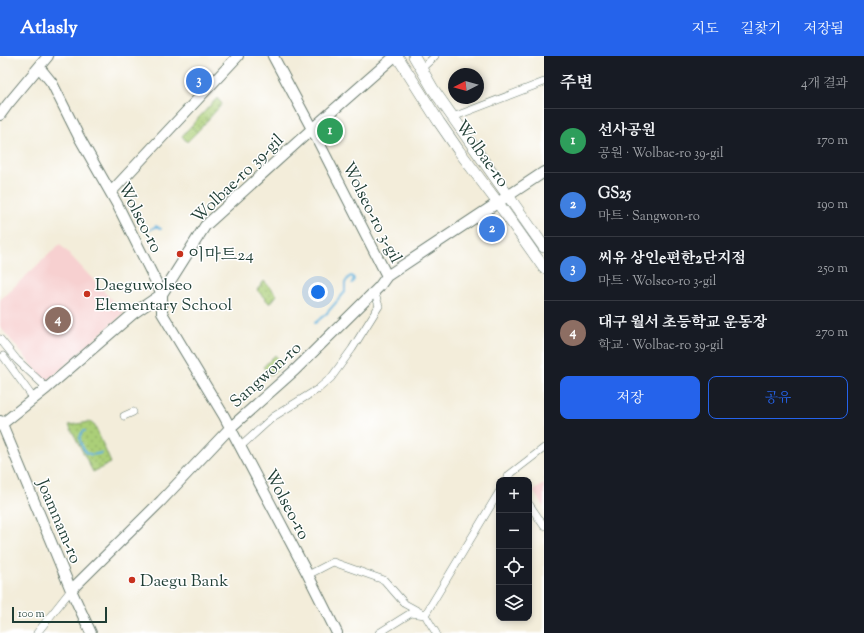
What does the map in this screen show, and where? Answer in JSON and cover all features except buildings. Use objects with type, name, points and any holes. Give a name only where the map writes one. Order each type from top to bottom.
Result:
[{"type":"main road","name":"Wolbae-ro","points":[[396,56],[451,140],[544,268]]},
{"type":"main road","name":"Wolbae-ro","points":[[414,56],[433,89],[544,248]]},
{"type":"street","points":[[0,115],[48,56]]},
{"type":"street","points":[[111,192],[238,56]]},
{"type":"street","name":"Wolbae-ro 39-gil","points":[[1,423],[34,399],[134,313],[162,294],[205,226],[312,129],[396,56]]},
{"type":"street","points":[[421,69],[435,56]]},
{"type":"street","name":"Wolseo-ro 3-gil","points":[[277,58],[388,276]]},
{"type":"street","name":"Wolseo-ro","points":[[39,67],[52,83],[79,137],[111,192],[162,294],[162,313],[230,428],[337,633]]},
{"type":"street","points":[[453,117],[544,82]]},
{"type":"street","name":"Sangwon-ro","points":[[37,633],[71,590],[161,501],[230,428],[295,370],[388,276],[544,173]]},
{"type":"street","points":[[240,447],[272,417],[318,389],[331,378],[356,343],[379,306],[374,291]]},
{"type":"street","points":[[0,341],[17,360],[47,388]]},
{"type":"street","points":[[3,356],[34,399]]},
{"type":"street","points":[[124,416],[133,412]]},
{"type":"street","name":"Joamnam-ro","points":[[1,423],[71,590],[91,633]]},
{"type":"street","points":[[510,477],[544,448]]},
{"type":"street","points":[[425,614],[496,497]]},
{"type":"street","points":[[532,508],[544,526]]},
{"type":"street","points":[[308,575],[333,562],[384,580],[405,604],[425,614],[436,633]]},
{"type":"street","points":[[379,633],[411,613],[425,614]]},
{"type":"shaded area","points":[[60,244],[124,313],[46,382],[0,327],[0,300]]},
{"type":"shaded area","points":[[544,484],[544,507],[533,491]]},
{"type":"green space","points":[[217,98],[222,104],[197,132],[191,126]]},
{"type":"green space","points":[[331,121],[341,133],[325,142],[320,129]]},
{"type":"green space","points":[[191,126],[197,132],[187,142],[182,136]]},
{"type":"green space","points":[[264,281],[277,295],[270,304],[257,290]]},
{"type":"green space","points":[[275,355],[283,364],[271,376],[263,367]]},
{"type":"green space","points":[[90,422],[95,426],[111,463],[93,472],[69,425]]},
{"type":"waterway","points":[[150,230],[156,226],[161,229]]},
{"type":"waterway","points":[[315,323],[326,314],[345,292],[345,283],[349,277],[352,276],[354,279],[352,283]]},
{"type":"waterway","points":[[85,431],[83,431],[80,438],[80,442],[85,451],[89,454],[101,453]]},
{"type":"place","name":"씨유 상인e편한2단지점","points":[[199,81]]},
{"type":"place","name":"선사공원","points":[[330,131]]},
{"type":"place","name":"GS25","points":[[492,229]]},
{"type":"place","name":"이마트24","points":[[180,254]]},
{"type":"place","name":"Daeguwolseo Elementary School","points":[[87,294]]},
{"type":"place","name":"대구 월서 초등학교 운동장","points":[[58,320]]},
{"type":"place","name":"Daegu Bank","points":[[132,580]]}]
